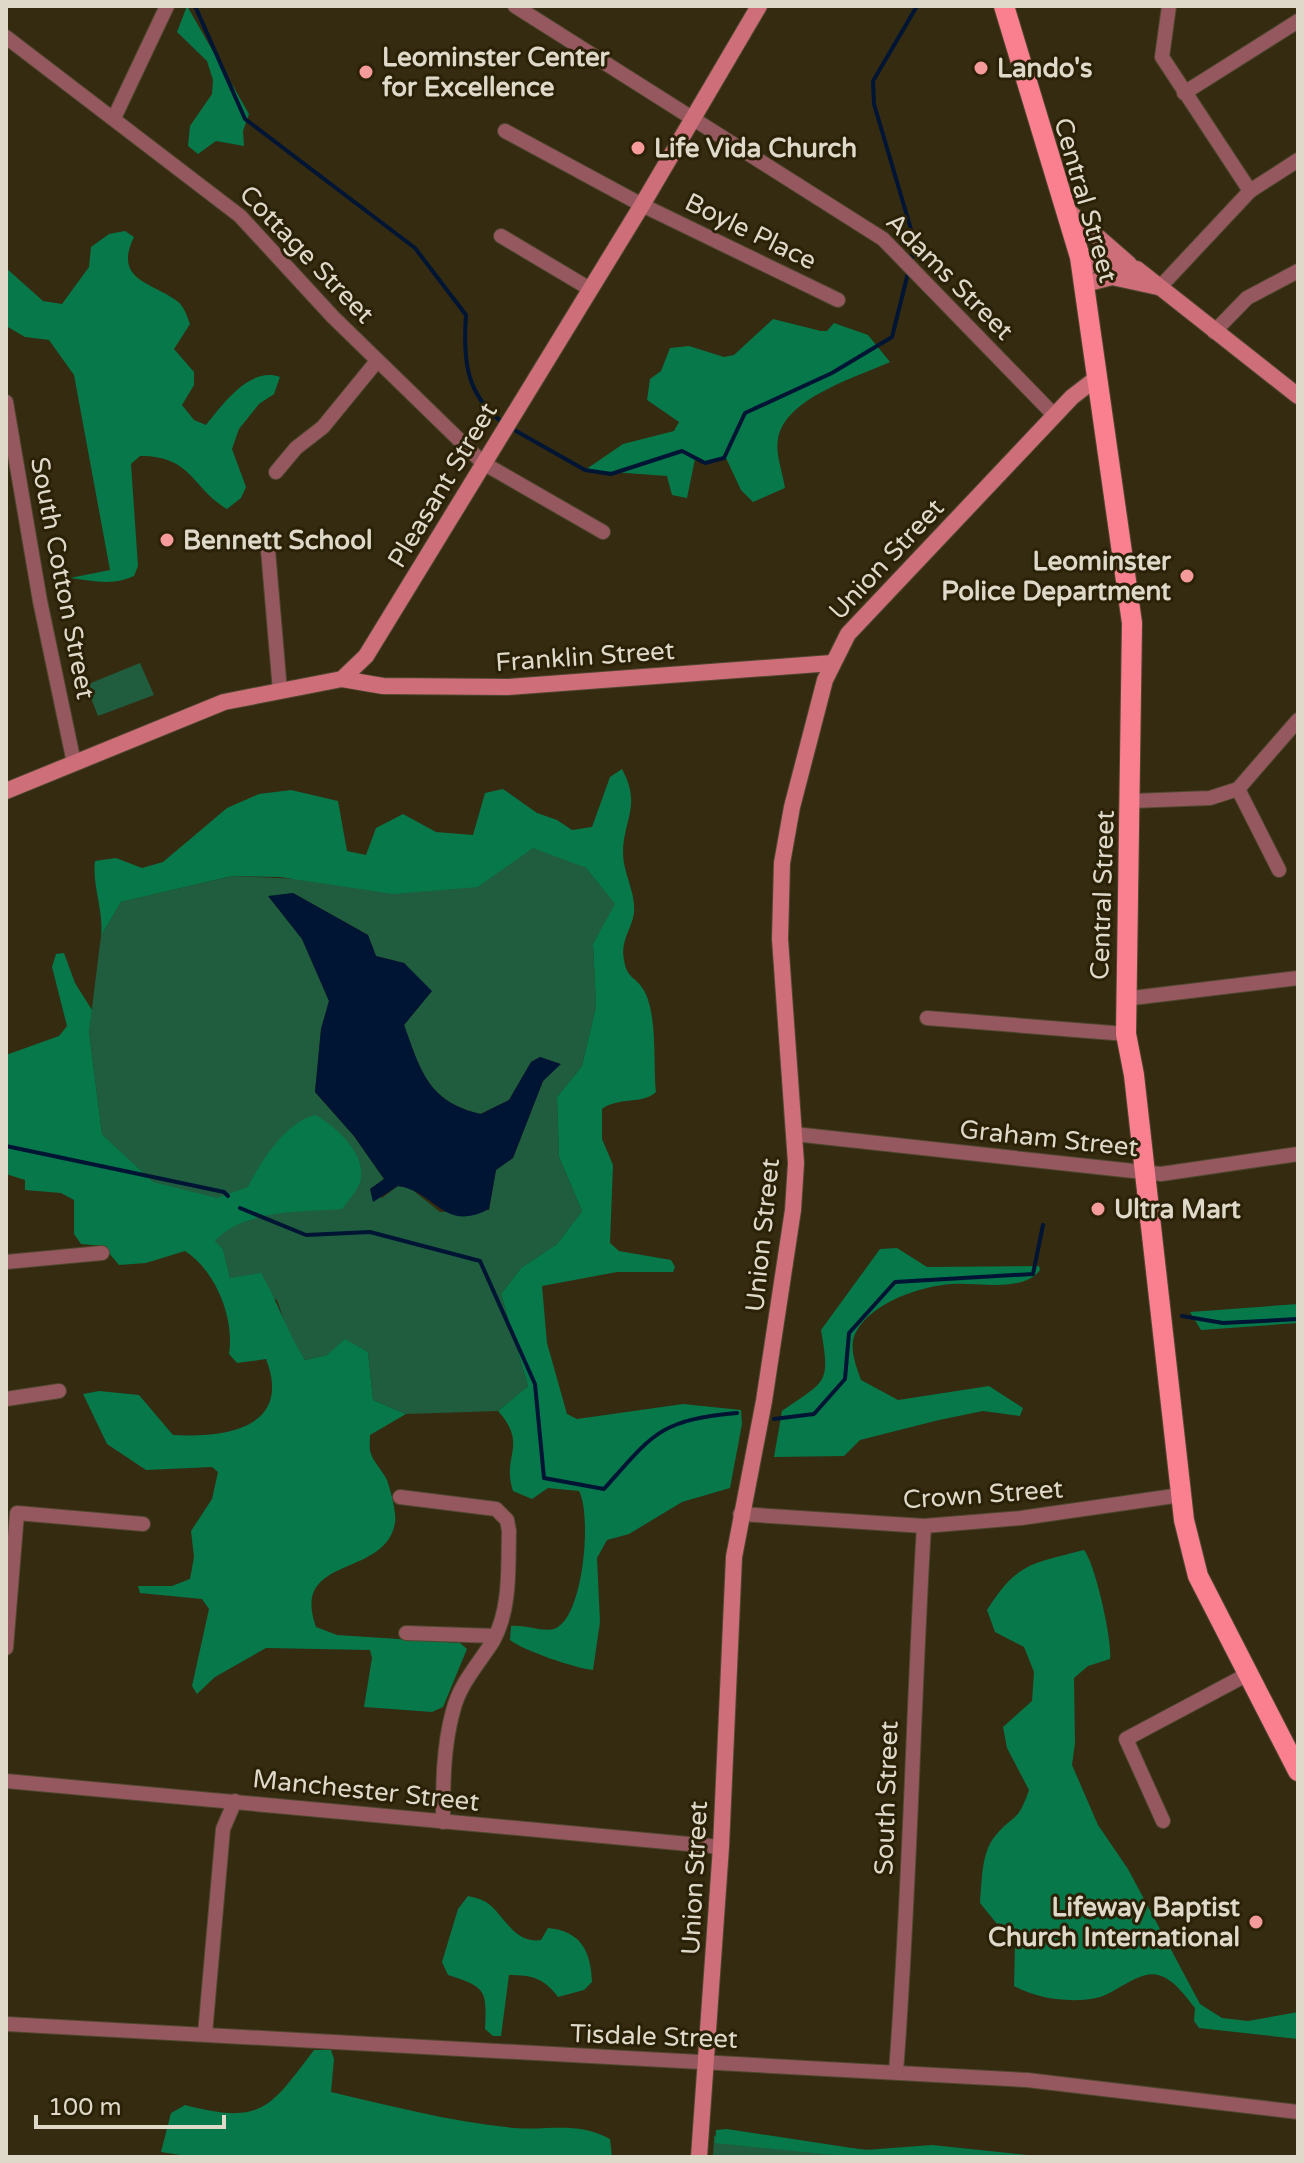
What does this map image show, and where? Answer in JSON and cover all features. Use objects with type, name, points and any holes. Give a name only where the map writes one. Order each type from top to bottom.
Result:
[{"type":"main road","name":"Pleasant Street","points":[[342,679],[366,656],[642,205],[759,6]]},
{"type":"main road","name":"Central Street","points":[[1004,6],[1084,277],[1132,623],[1132,801],[1124,999],[1181,1495],[1198,1576],[1298,1771]]},
{"type":"main road","points":[[1066,209],[1110,251],[1298,396]]},
{"type":"main road","points":[[1084,277],[1100,261],[1137,269]]},
{"type":"main road","points":[[1084,277],[1112,277],[1148,288],[1160,287]]},
{"type":"main road","name":"Union Street","points":[[699,2157],[721,1847],[731,1601],[740,1514],[764,1401],[790,1242],[796,1163],[780,939],[781,872],[796,789],[832,663],[855,626],[1055,416],[1098,377]]},
{"type":"main road","name":"Franklin Street","points":[[342,679],[383,686],[507,687],[832,663]]},
{"type":"main road","points":[[6,791],[224,702],[342,679]]},
{"type":"street","points":[[114,118],[167,6]]},
{"type":"street","name":"Adams Street","points":[[515,6],[690,119],[872,230],[902,257],[1055,416]]},
{"type":"street","points":[[1169,6],[1162,57],[1250,191]]},
{"type":"street","points":[[1184,93],[1298,21]]},
{"type":"street","name":"Cottage Street","points":[[6,37],[240,216],[377,361],[483,463],[603,532]]},
{"type":"street","name":"Boyle Place","points":[[505,131],[642,205],[838,300]]},
{"type":"street","points":[[1160,287],[1250,191],[1298,160]]},
{"type":"street","points":[[501,236],[590,289]]},
{"type":"street","points":[[1214,332],[1247,298],[1298,271]]},
{"type":"street","points":[[276,472],[296,448],[323,427],[377,361]]},
{"type":"street","name":"South Cotton Street","points":[[6,402],[41,603],[74,763]]},
{"type":"street","points":[[267,538],[280,691]]},
{"type":"street","points":[[1132,801],[1210,798],[1238,789],[1296,726]]},
{"type":"street","points":[[1238,789],[1279,870]]},
{"type":"street","points":[[1124,999],[1298,978]]},
{"type":"street","points":[[927,1018],[1126,1034]]},
{"type":"street","name":"Graham Street","points":[[794,1134],[1129,1168],[1145,1173],[1174,1174],[1298,1154]]},
{"type":"street","points":[[6,1262],[102,1253]]},
{"type":"street","points":[[6,1399],[59,1391]]},
{"type":"street","name":"Crown Street","points":[[740,1514],[924,1526],[1021,1518],[1181,1495]]},
{"type":"street","points":[[400,1497],[482,1505],[502,1515],[509,1531],[503,1617],[495,1636],[463,1683],[453,1709],[446,1752],[443,1822]]},
{"type":"street","points":[[6,1648],[17,1513],[143,1524]]},
{"type":"street","name":"South Street","points":[[896,2072],[906,1947],[914,1676],[924,1526]]},
{"type":"street","points":[[406,1633],[495,1636]]},
{"type":"street","points":[[1163,1821],[1126,1739],[1248,1674]]},
{"type":"street","name":"Manchester Street","points":[[6,1781],[721,1847]]},
{"type":"street","points":[[205,2034],[223,1829],[235,1801]]},
{"type":"street","name":"Tisdale Street","points":[[6,2024],[896,2072],[1106,2087],[1298,2112]]},
{"type":"green space","points":[[187,6],[249,114],[243,131],[244,146],[216,141],[198,154],[188,146],[190,126],[212,94],[213,80],[207,61],[177,32]]},
{"type":"green space","points":[[125,231],[134,237],[128,262],[132,271],[146,284],[179,303],[190,324],[174,349],[194,372],[194,385],[182,405],[194,420],[206,425],[238,389],[258,377],[280,377],[274,394],[259,404],[239,429],[232,449],[246,487],[241,498],[227,509],[181,467],[157,457],[140,456],[131,464],[138,566],[134,576],[110,582],[70,578],[110,570],[74,375],[49,340],[25,337],[6,326],[6,268],[43,301],[62,304],[89,267],[91,247],[109,234]]},
{"type":"green space","points":[[773,319],[821,331],[827,331],[834,323],[868,335],[890,362],[807,401],[783,425],[777,445],[785,488],[753,502],[741,490],[725,456],[705,463],[695,459],[687,498],[672,495],[667,476],[585,470],[623,444],[674,431],[679,422],[647,400],[650,379],[661,371],[670,348],[689,346],[724,357],[734,355]]},
{"type":"green space","points":[[140,663],[154,695],[98,716],[86,685]]},
{"type":"green space","points":[[622,769],[631,793],[623,853],[634,905],[623,953],[627,971],[643,989],[651,1011],[656,1092],[602,1109],[602,1139],[613,1165],[610,1243],[619,1251],[671,1260],[675,1267],[673,1272],[617,1272],[542,1286],[547,1343],[567,1414],[577,1419],[683,1404],[741,1410],[742,1424],[730,1488],[682,1502],[629,1534],[607,1540],[597,1558],[600,1622],[593,1670],[550,1658],[510,1640],[511,1626],[549,1630],[564,1621],[579,1587],[585,1521],[579,1491],[548,1488],[532,1499],[513,1491],[510,1479],[512,1433],[498,1411],[528,1386],[501,1294],[521,1268],[557,1244],[582,1211],[559,1157],[557,1097],[582,1066],[596,1006],[593,944],[615,904],[586,868],[533,848],[478,887],[393,894],[280,877],[232,876],[121,902],[101,936],[95,861],[116,858],[142,868],[163,862],[227,808],[259,794],[291,790],[338,801],[347,851],[366,855],[376,828],[403,814],[436,832],[473,835],[485,793],[503,789],[537,813],[557,820],[572,830],[592,827],[610,777]]},
{"type":"green space","points":[[533,847],[586,868],[616,905],[593,944],[596,1006],[582,1066],[557,1097],[559,1157],[582,1211],[557,1244],[521,1268],[501,1294],[528,1386],[498,1411],[406,1414],[373,1400],[368,1352],[346,1340],[327,1355],[305,1360],[290,1338],[277,1300],[230,1278],[223,1249],[102,1134],[89,1032],[101,936],[121,902],[232,876],[478,887]],"holes":[[[293,893],[368,935],[376,956],[404,963],[431,992],[404,1025],[429,1082],[449,1101],[480,1114],[509,1100],[531,1062],[540,1057],[560,1064],[543,1081],[513,1158],[496,1170],[489,1210],[440,1212],[410,1188],[398,1186],[382,1198],[370,1189],[384,1179],[354,1136],[315,1092],[321,1029],[329,1001],[302,939],[269,897]]]},
{"type":"green space","points":[[64,953],[75,983],[92,1010],[89,1032],[102,1134],[153,1182],[217,1198],[248,1187],[284,1134],[315,1115],[341,1134],[355,1152],[361,1172],[360,1182],[342,1209],[257,1218],[241,1223],[215,1241],[223,1249],[230,1278],[261,1273],[305,1360],[327,1355],[345,1339],[368,1352],[373,1400],[406,1414],[370,1435],[371,1454],[387,1480],[394,1507],[395,1523],[388,1541],[375,1553],[327,1577],[316,1588],[312,1604],[316,1627],[337,1635],[460,1643],[467,1649],[443,1707],[432,1712],[364,1707],[372,1658],[370,1650],[266,1648],[215,1677],[197,1694],[192,1686],[209,1609],[202,1599],[140,1593],[138,1586],[172,1586],[190,1579],[194,1557],[191,1531],[212,1499],[218,1472],[212,1467],[146,1470],[107,1444],[83,1394],[99,1391],[139,1395],[173,1435],[213,1434],[249,1424],[262,1414],[270,1400],[272,1382],[266,1359],[237,1363],[229,1354],[226,1311],[214,1282],[196,1259],[185,1251],[146,1263],[119,1265],[103,1246],[81,1244],[74,1234],[74,1200],[61,1193],[25,1190],[25,1180],[6,1174],[6,1055],[59,1036],[67,1026],[52,967],[56,954]]},
{"type":"green space","points":[[897,1248],[927,1267],[1039,1266],[1040,1270],[1023,1282],[940,1285],[912,1292],[885,1304],[863,1321],[854,1338],[854,1356],[861,1380],[898,1400],[989,1386],[1023,1408],[1020,1416],[983,1411],[860,1440],[844,1456],[774,1457],[782,1411],[816,1387],[824,1372],[821,1330],[880,1249]]},
{"type":"green space","points":[[1298,1304],[1298,1323],[1201,1330],[1190,1312]]},
{"type":"green space","points":[[1084,1550],[1102,1603],[1110,1659],[1088,1666],[1074,1678],[1075,1743],[1072,1765],[1098,1825],[1128,1869],[1200,2004],[1222,2018],[1248,2021],[1298,2012],[1298,2039],[1199,2028],[1194,2021],[1195,2008],[1174,1984],[1158,1975],[1136,1978],[1100,1997],[1078,2000],[1044,1997],[1014,1986],[1015,1946],[980,1903],[987,1849],[996,1835],[1019,1813],[1029,1790],[1007,1748],[1003,1727],[1032,1701],[1034,1672],[1024,1647],[995,1632],[987,1610],[1008,1582],[1027,1567]]},
{"type":"green space","points":[[468,1896],[486,1902],[523,1938],[541,1940],[548,1928],[576,1938],[589,1960],[592,1982],[584,1990],[558,1997],[537,1979],[509,1975],[501,2036],[493,2036],[485,2029],[482,1992],[470,1983],[448,1975],[442,1962],[458,1909]]},
{"type":"green space","points":[[314,2050],[331,2050],[334,2059],[331,2092],[468,2122],[527,2129],[586,2130],[610,2139],[612,2157],[193,2157],[161,2152],[171,2113],[185,2105],[231,2113],[262,2107],[286,2086]]},
{"type":"green space","points":[[727,2129],[865,2150],[932,2145],[1046,2157],[854,2157],[715,2143],[716,2130]]},
{"type":"green space","points":[[714,2136],[950,2157],[713,2157]]},
{"type":"water","points":[[293,893],[368,935],[376,956],[404,963],[432,991],[404,1025],[429,1082],[449,1102],[481,1114],[509,1100],[531,1062],[540,1057],[561,1064],[543,1081],[513,1158],[496,1170],[489,1209],[473,1215],[450,1214],[411,1190],[398,1186],[373,1202],[370,1189],[384,1179],[354,1136],[315,1092],[321,1029],[329,1001],[302,939],[268,896]]},
{"type":"waterway","points":[[195,6],[245,119],[415,248],[466,315],[465,346],[469,374],[480,400],[502,422]]},
{"type":"waterway","points":[[911,261],[915,243],[874,104],[873,81],[917,6]]},
{"type":"waterway","points":[[509,427],[585,470],[611,474],[682,451],[705,463],[724,458],[745,413],[832,373],[892,337],[909,269]]},
{"type":"waterway","points":[[6,1146],[224,1192],[228,1196]]},
{"type":"waterway","points":[[240,1208],[306,1235],[370,1232],[480,1261],[535,1384],[544,1478],[604,1489],[634,1455],[660,1433],[690,1420],[737,1413]]},
{"type":"waterway","points":[[774,1419],[814,1414],[845,1379],[849,1333],[895,1282],[1033,1274],[1043,1225]]},
{"type":"waterway","points":[[1182,1316],[1223,1323],[1298,1319]]},
{"type":"place","name":"Lando's","points":[[981,68]]},
{"type":"place","name":"Leominster Center for Excellence","points":[[366,72]]},
{"type":"place","name":"Life Vida Church","points":[[638,148]]},
{"type":"place","name":"Bennett School","points":[[167,540]]},
{"type":"place","name":"Leominster Police Department","points":[[1187,576]]},
{"type":"place","name":"Ultra Mart","points":[[1098,1209]]},
{"type":"place","name":"Lifeway Baptist Church International","points":[[1256,1922]]}]
